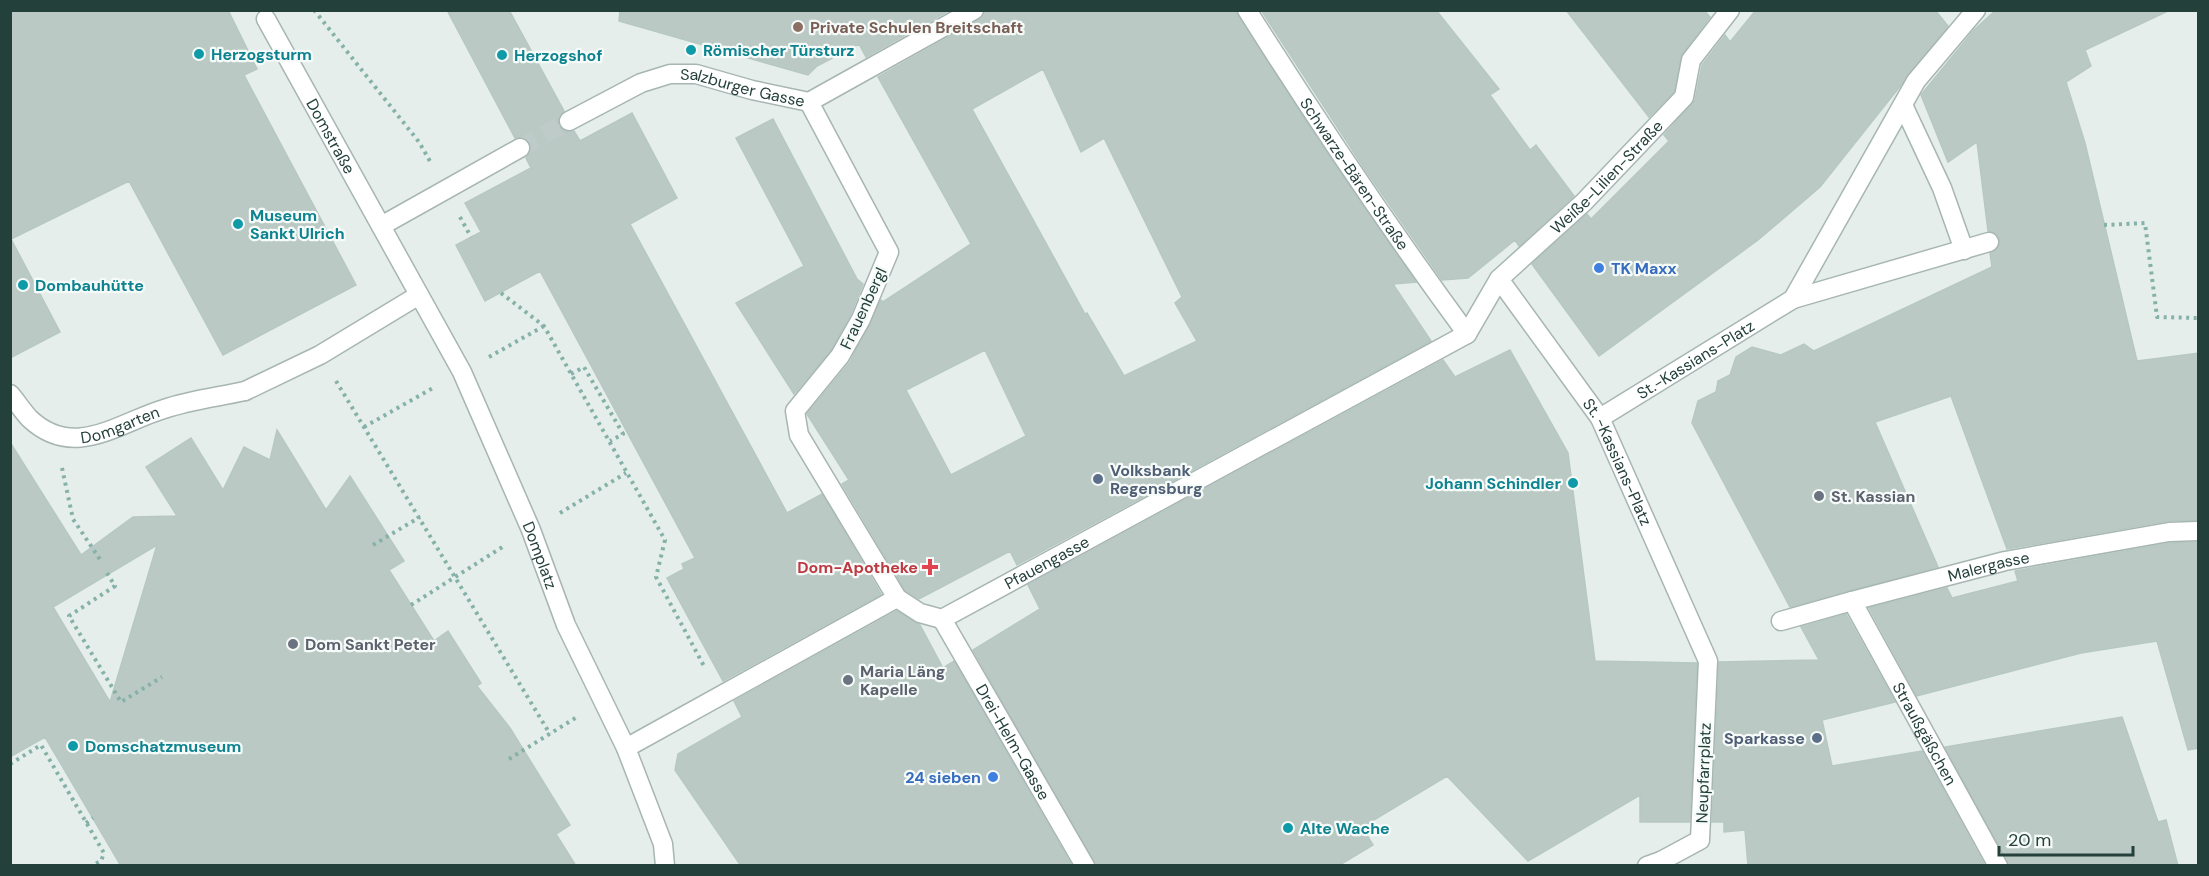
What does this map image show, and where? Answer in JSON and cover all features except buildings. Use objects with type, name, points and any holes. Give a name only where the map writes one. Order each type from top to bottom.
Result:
[{"type":"street","name":"Salzburger Gasse","points":[[569,121],[641,83],[669,74],[696,74],[752,90],[809,102],[974,10]]},
{"type":"street","name":"Schwarze-Bären-Straße","points":[[1247,10],[1318,123],[1396,237],[1467,334]]},
{"type":"street","name":"Weiße-Lilien-Straße","points":[[1467,334],[1499,279],[1584,202],[1684,97],[1691,60],[1730,10]]},
{"type":"street","name":"St.-Kassians-Platz","points":[[1793,299],[1916,81],[1976,10]]},
{"type":"street","name":"Domstraße","points":[[266,19],[395,251]]},
{"type":"street","name":"Frauenbergl","points":[[809,102],[889,252],[861,319],[840,356],[795,411],[795,422],[799,435],[897,598]]},
{"type":"street","points":[[1903,105],[1942,188],[1964,250]]},
{"type":"street","points":[[381,225],[520,148]]},
{"type":"street","name":"St.-Kassians-Platz","points":[[1600,418],[1793,299],[1989,242]]},
{"type":"street","name":"Domplatz","points":[[395,251],[462,372],[531,530],[566,625],[626,748],[663,844],[664,866]]},
{"type":"street","name":"St. -Kassians-Platz","points":[[1499,279],[1600,418],[1708,661]]},
{"type":"street","name":"Domgarten","points":[[10,394],[30,420],[55,435],[77,439],[100,434],[164,409],[245,391],[320,354],[419,296]]},
{"type":"street","name":"Pfauengasse","points":[[942,619],[1467,334]]},
{"type":"street","name":"Malergasse","points":[[1781,621],[2005,561],[2169,532],[2199,531]]},
{"type":"street","points":[[626,748],[897,598],[920,613],[942,619]]},
{"type":"street","name":"Straußgäßchen","points":[[1852,601],[1998,866]]},
{"type":"street","name":"Drei-Helm-Gasse","points":[[942,619],[1085,866]]},
{"type":"street","name":"Neupfarrplatz","points":[[1657,864],[1700,840],[1708,661]]},
{"type":"path","points":[[314,10],[419,142],[471,237]]},
{"type":"path","points":[[2104,225],[2145,223],[2157,317],[2199,318]]},
{"type":"path","points":[[501,292],[544,326],[665,540],[656,577],[719,695]]},
{"type":"path","points":[[320,354],[550,734]]},
{"type":"path","points":[[571,374],[584,367],[619,422],[623,434],[610,441]]},
{"type":"path","points":[[55,435],[73,519],[101,561]]},
{"type":"path","points":[[373,545],[420,517]]},
{"type":"path","points":[[107,573],[115,586],[69,616],[121,702],[162,677]]},
{"type":"path","points":[[411,605],[436,588]]},
{"type":"path","points":[[508,759],[603,701]]},
{"type":"path","points":[[10,764],[40,745],[104,853],[100,861],[92,866]]},
{"type":"path","points":[[86,823],[93,818]]},
{"type":"tunnel","points":[[520,148],[569,121]]},
{"type":"place","name":"Private Schulen Breitschaft","points":[[798,27]]},
{"type":"place","name":"Römischer Türsturz","points":[[691,50]]},
{"type":"place","name":"Herzogsturm","points":[[199,54]]},
{"type":"place","name":"Herzogshof","points":[[502,55]]},
{"type":"place","name":"Museum Sankt Ulrich","points":[[238,224]]},
{"type":"place","name":"TK Maxx","points":[[1599,268]]},
{"type":"place","name":"Dombauhütte","points":[[23,285]]},
{"type":"place","name":"Volksbank Regensburg","points":[[1098,479]]},
{"type":"place","name":"Johann Schindler","points":[[1573,483]]},
{"type":"place","name":"St. Kassian","points":[[1819,496]]},
{"type":"place","name":"Dom-Apotheke","points":[[930,567]]},
{"type":"place","name":"Dom Sankt Peter","points":[[293,644]]},
{"type":"place","name":"Maria Läng Kapelle","points":[[848,680]]},
{"type":"place","name":"Sparkasse","points":[[1817,738]]},
{"type":"place","name":"Domschatzmuseum","points":[[73,746]]},
{"type":"place","name":"24 sieben","points":[[993,777]]},
{"type":"place","name":"Alte Wache","points":[[1288,828]]}]
